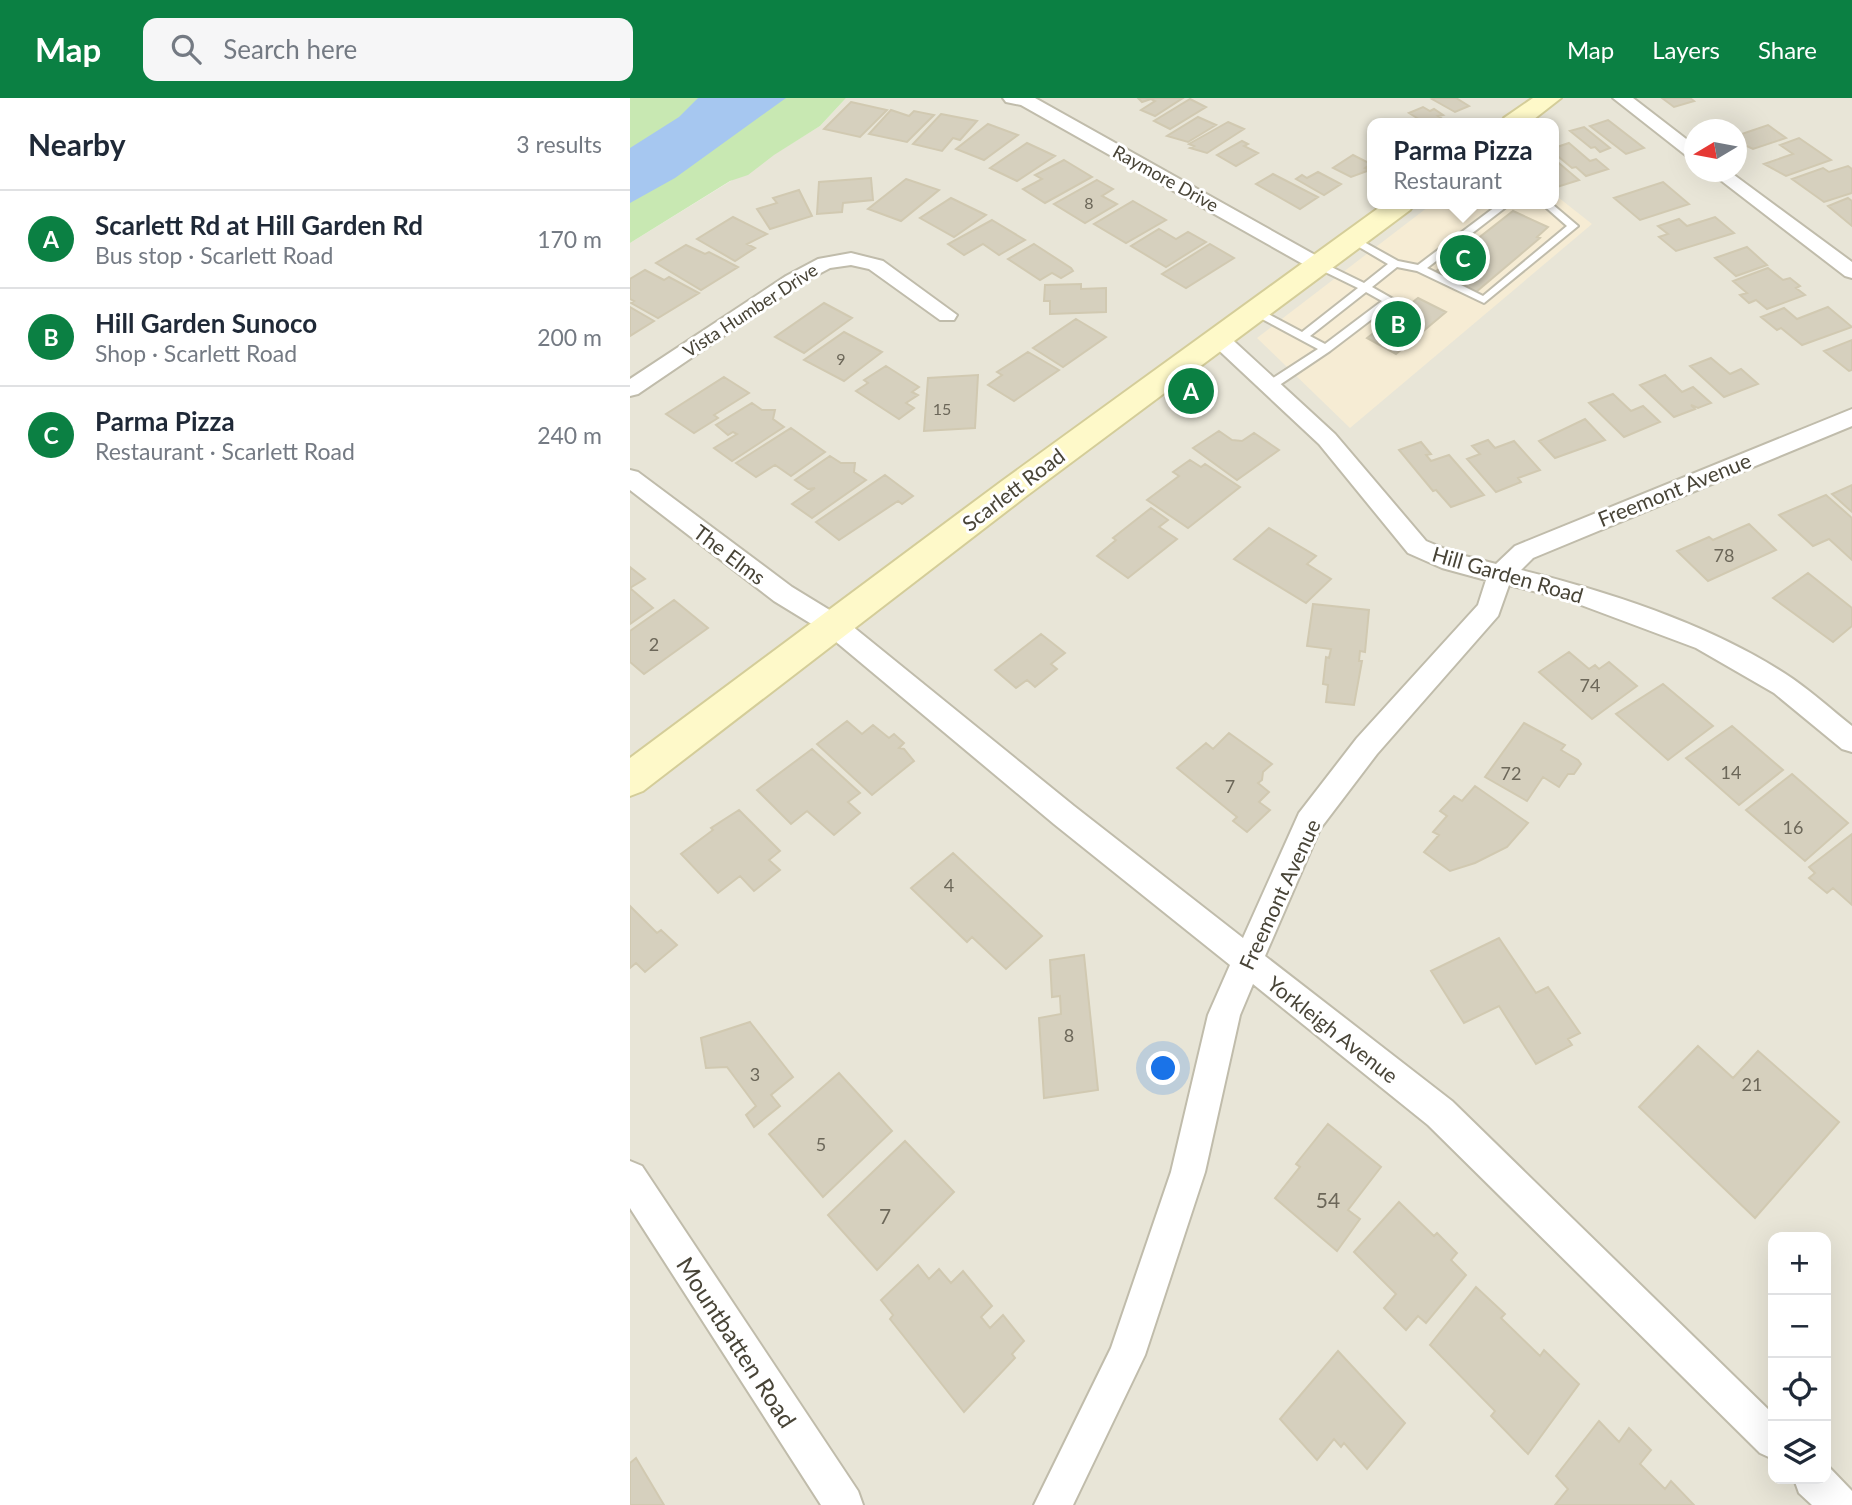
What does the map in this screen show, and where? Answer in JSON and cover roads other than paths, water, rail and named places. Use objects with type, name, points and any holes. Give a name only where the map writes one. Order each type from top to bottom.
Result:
[{"type":"main road","points":[[1520,118],[1549,98]]},
{"type":"main road","name":"Scarlett Road","points":[[630,780],[832,624],[1253,310],[1394,209]]},
{"type":"street","points":[[1622,98],[1684,145]]},
{"type":"street","name":"Raymore Drive","points":[[1023,99],[1317,264]]},
{"type":"street","points":[[1732,182],[1852,272]]},
{"type":"street","name":"Vista Humber Drive","points":[[630,389],[793,280],[825,262],[851,259],[876,265],[947,315]]},
{"type":"street","name":"Hill Garden Road","points":[[1217,337],[1327,439],[1417,547],[1451,562],[1569,591],[1705,641],[1783,686],[1852,741]]},
{"type":"street","name":"Freemont Avenue","points":[[1053,1505],[1127,1355],[1188,1172],[1224,1015],[1309,822],[1367,746],[1489,609],[1500,575],[1524,552],[1852,416]]},
{"type":"street","name":"The Elms","points":[[630,478],[783,594],[832,624]]},
{"type":"street","name":"Yorkleigh Avenue","points":[[832,624],[1247,961],[1440,1113],[1768,1435]]},
{"type":"street","name":"Mountbatten Road","points":[[630,1178],[844,1505]]},
{"type":"street","points":[[1818,1484],[1839,1505]]},
{"type":"lane","points":[[1420,268],[1498,209]]},
{"type":"lane","points":[[1352,239],[1395,264],[1420,268],[1484,300],[1573,226],[1553,209]]},
{"type":"lane","points":[[1270,385],[1326,349],[1389,302],[1317,264]]},
{"type":"lane","points":[[1304,335],[1395,264]]},
{"type":"lane","points":[[1253,310],[1326,349]]},
{"type":"water","points":[[698,98],[786,98],[675,178],[630,203],[630,148],[679,117]]},
{"type":"place","name":"Parma Pizza","points":[[1463,258]]},
{"type":"place","name":"Hill Garden Sunoco","points":[[1398,324]]},
{"type":"place","name":"Scarlett Rd at Hill Garden Rd","points":[[1191,391]]}]
